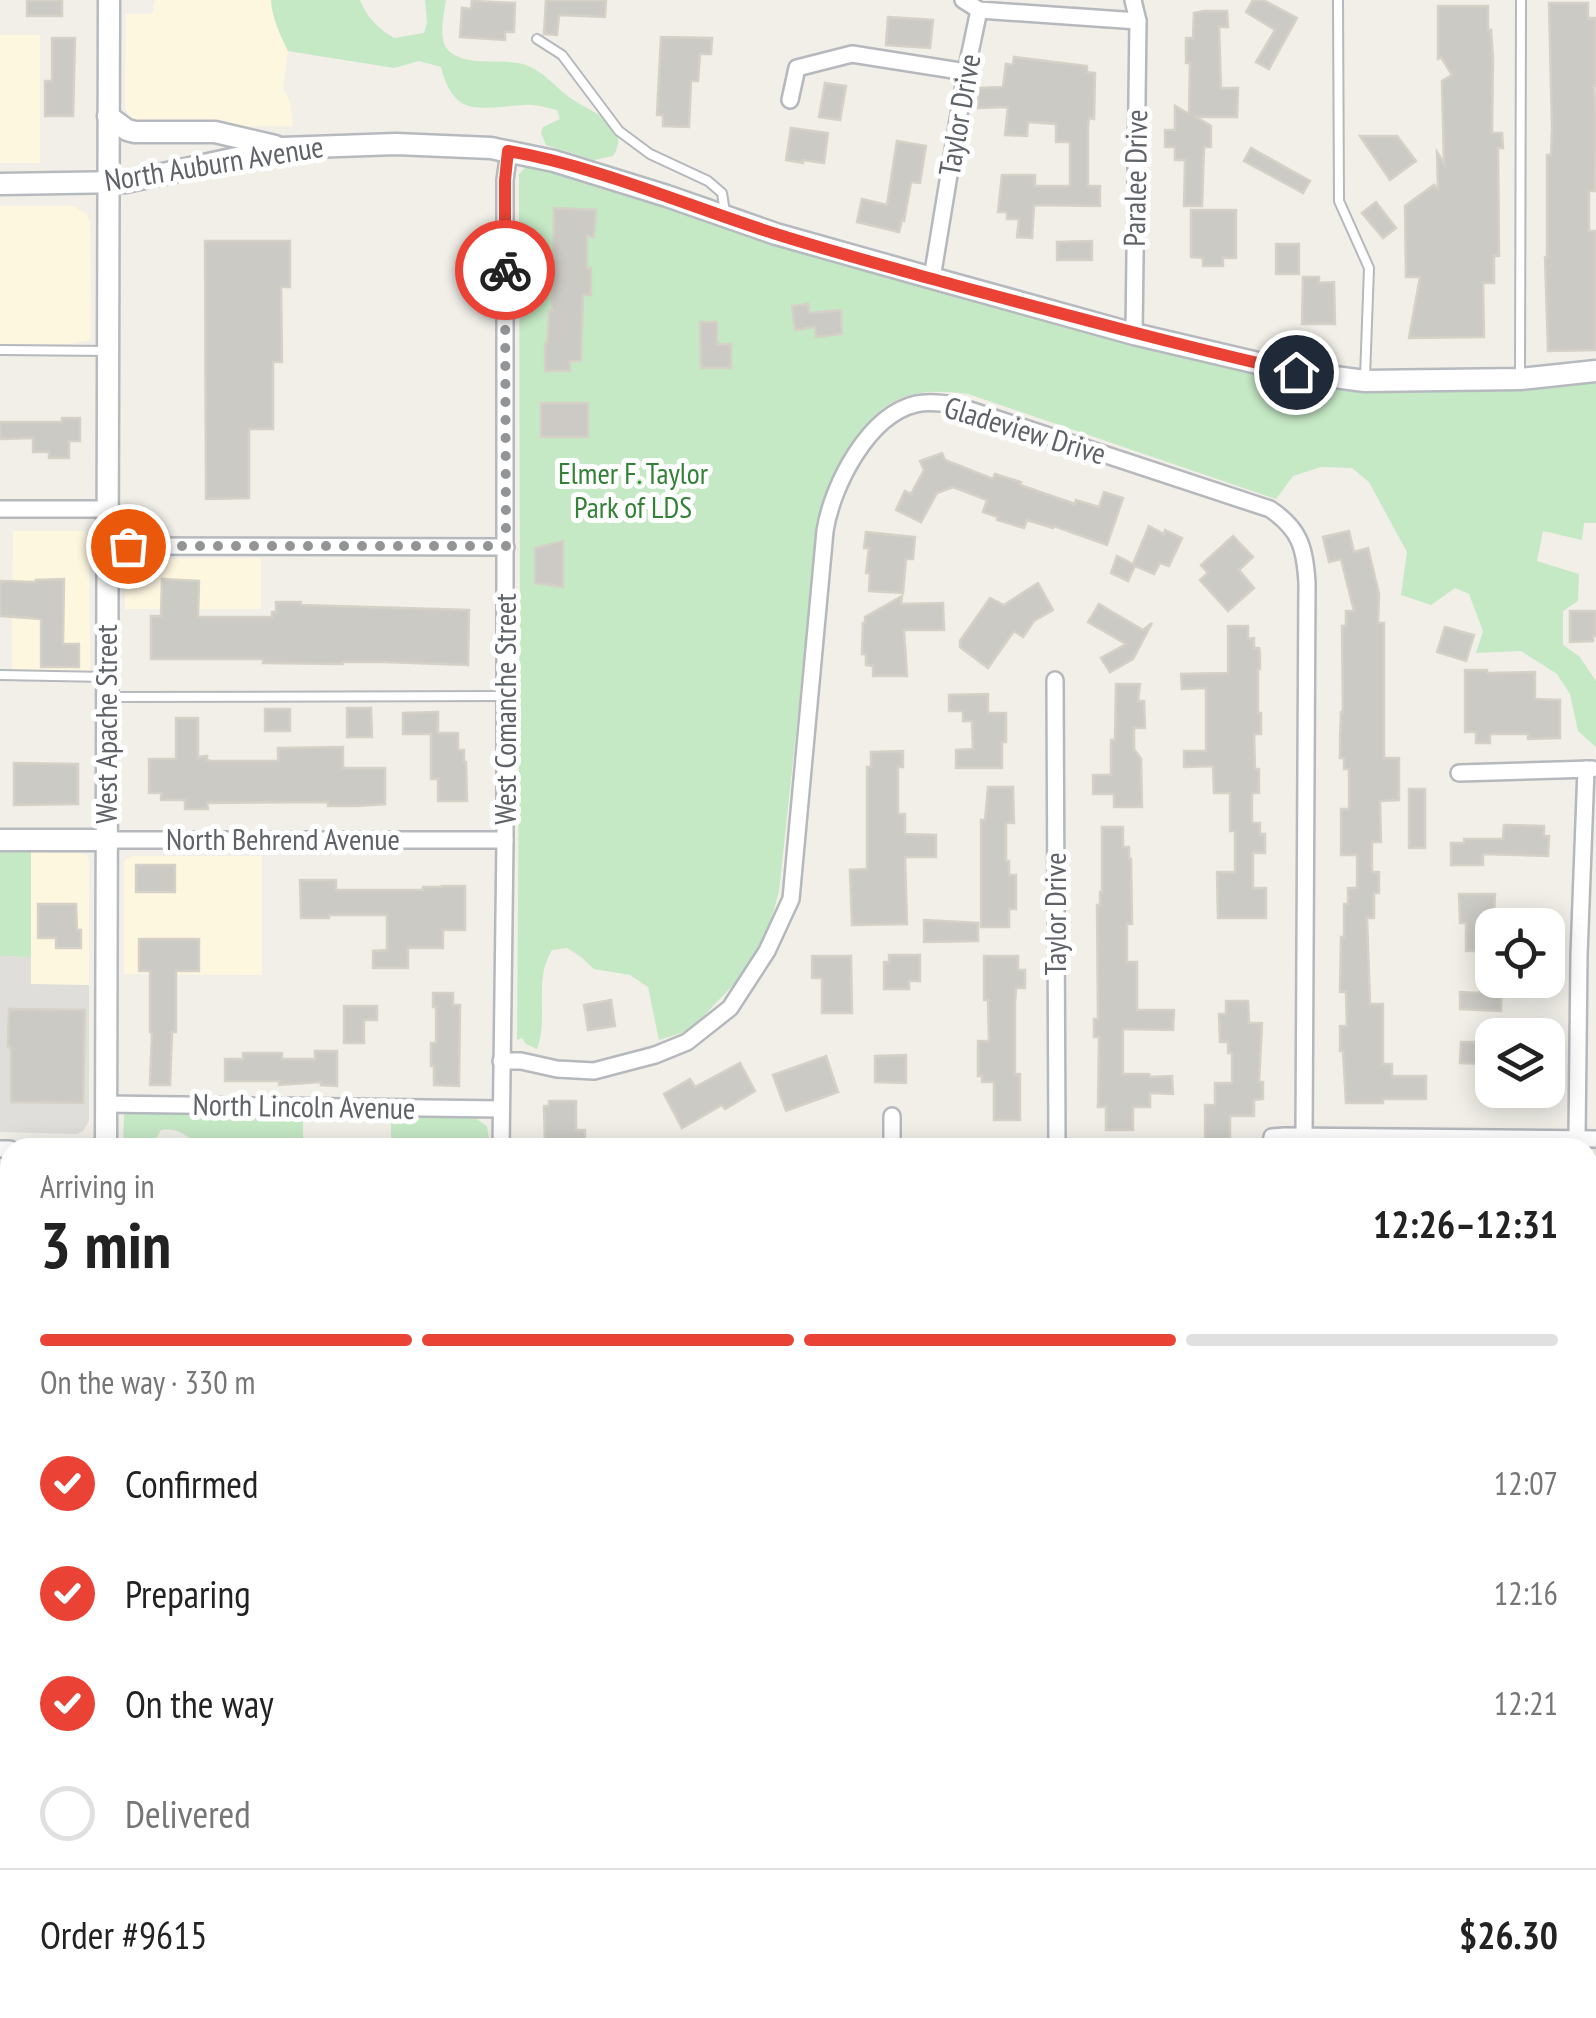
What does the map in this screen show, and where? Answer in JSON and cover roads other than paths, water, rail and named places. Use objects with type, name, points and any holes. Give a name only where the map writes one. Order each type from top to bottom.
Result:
[{"type":"main road","name":"West Apache Street","points":[[106,1138],[109,0]]},
{"type":"main road","points":[[108,116],[135,132],[216,132],[282,148]]},
{"type":"main road","name":"North Auburn Avenue","points":[[0,184],[126,182],[282,148],[396,144],[508,151],[554,161],[776,234],[932,278],[1134,334],[1296,372],[1365,381],[1520,379],[1596,371]]},
{"type":"main road","name":"North Behrend Avenue","points":[[0,840],[106,840]]},
{"type":"street","points":[[964,0],[979,10],[1138,21]]},
{"type":"street","name":"Paralee Drive","points":[[1132,0],[1138,21],[1134,334]]},
{"type":"street","name":"Taylor Drive","points":[[932,278],[979,10]]},
{"type":"street","points":[[790,100],[797,68],[852,54],[966,72]]},
{"type":"street","name":"West Comanche Street","points":[[501,1138],[508,151]]},
{"type":"street","name":"Gladeview Drive","points":[[501,1061],[594,1071],[687,1042],[730,1008],[767,951],[791,899],[825,532],[832,498],[882,421],[917,404],[934,402],[955,405],[1270,510],[1294,530],[1305,559],[1306,583],[1304,1136]]},
{"type":"street","points":[[0,510],[107,510]]},
{"type":"street","points":[[107,546],[506,546]]},
{"type":"street","name":"Taylor Drive","points":[[1055,680],[1057,1138]]},
{"type":"street","points":[[1459,773],[1591,769],[1588,955],[1577,1138]]},
{"type":"street","name":"North Behrend Avenue","points":[[106,840],[506,840]]},
{"type":"street","name":"North Lincoln Avenue","points":[[106,1104],[501,1109]]},
{"type":"street","points":[[892,1116],[892,1138]]},
{"type":"street","points":[[1272,1138],[1596,1138]]},
{"type":"lane","points":[[1338,0],[1339,201],[1369,268],[1365,381]]},
{"type":"lane","points":[[1520,379],[1521,0]]},
{"type":"lane","points":[[538,39],[562,56],[619,131],[650,154],[708,182],[722,193],[726,217]]},
{"type":"lane","points":[[0,350],[108,351]]},
{"type":"lane","points":[[0,675],[107,687],[506,696]]},
{"type":"park label","name":"Elmer F. Taylor Park of LDS","points":[[633,491]]}]
